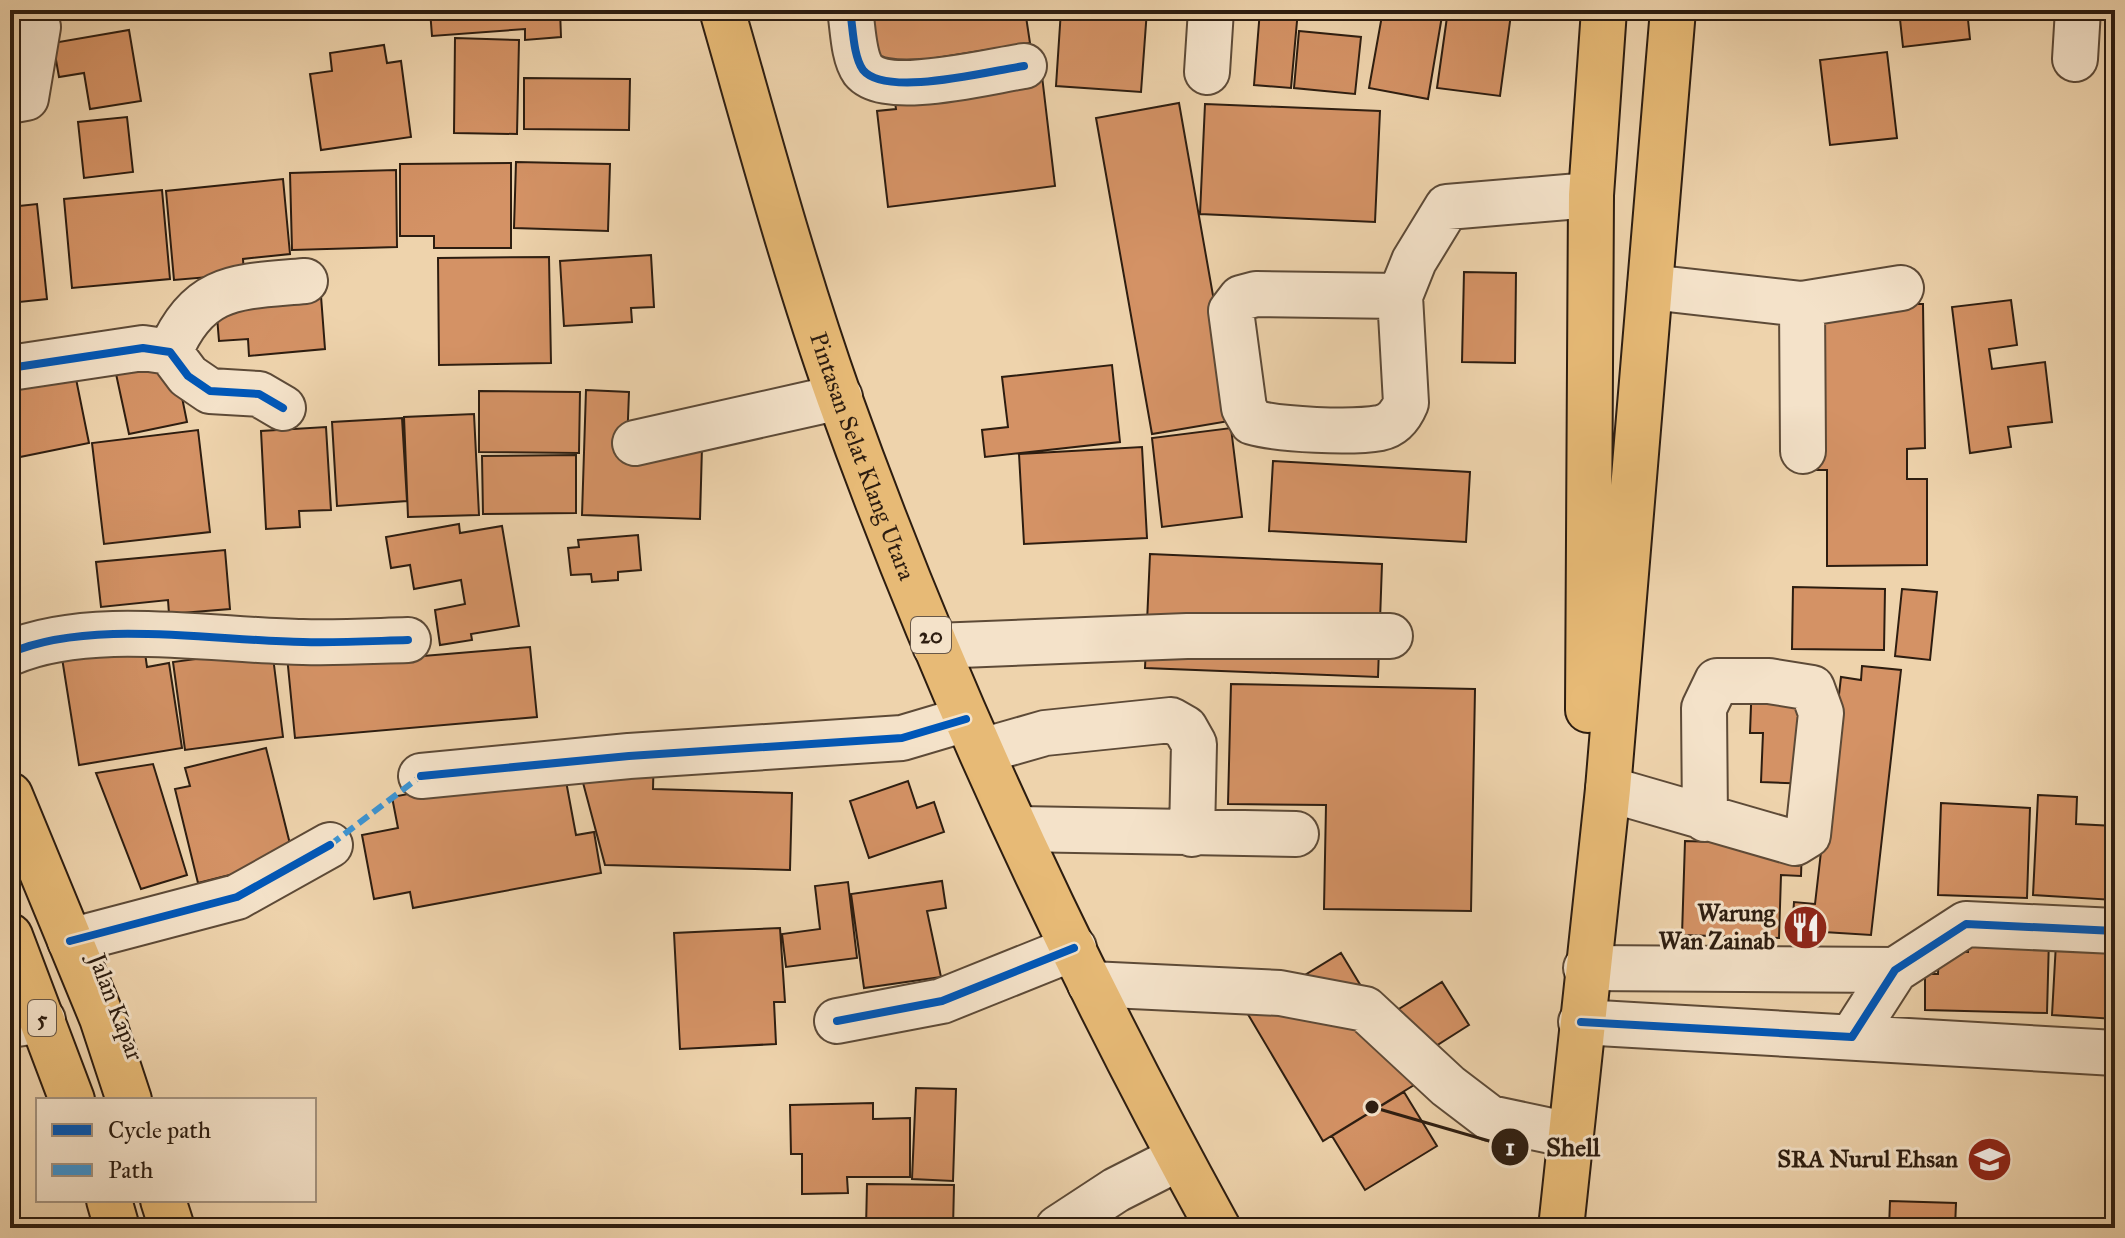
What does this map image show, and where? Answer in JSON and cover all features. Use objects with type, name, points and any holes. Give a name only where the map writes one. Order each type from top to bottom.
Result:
[{"type":"main road","name":"Pintasan Selat Klang Utara","points":[[722,10],[840,397],[935,646],[1082,966],[1218,1228]]},
{"type":"main road","points":[[1586,968],[1591,195],[1604,10]]},
{"type":"main road","points":[[1561,1228],[1586,968],[1608,789],[1650,287],[1676,21]]},
{"type":"main road","name":"Jalan Kapar","points":[[10,795],[102,1018],[128,1098]]},
{"type":"main road","name":"5","points":[[10,936],[27,1023],[71,1098]]},
{"type":"main road","points":[[110,1202],[117,1228]]},
{"type":"main road","points":[[164,1202],[172,1228]]},
{"type":"street","points":[[10,101],[26,98],[38,27],[33,10]]},
{"type":"street","points":[[850,10],[861,67],[873,79],[897,85],[1024,66]]},
{"type":"street","points":[[1207,72],[1211,10]]},
{"type":"street","points":[[2075,59],[2078,10]]},
{"type":"street","points":[[1400,296],[1256,294],[1241,298],[1231,311],[1244,408],[1252,422],[1272,428],[1382,428],[1400,417],[1406,403],[1400,296],[1414,261],[1447,207],[1591,195]]},
{"type":"street","points":[[170,352],[182,323],[203,301],[243,287],[305,281]]},
{"type":"street","points":[[1650,287],[1802,304],[1901,288]]},
{"type":"street","points":[[1802,304],[1803,451]]},
{"type":"street","points":[[10,368],[143,348],[170,352],[188,376],[210,391],[259,394],[283,408]]},
{"type":"street","points":[[635,443],[840,397]]},
{"type":"street","points":[[10,653],[33,643],[142,633],[303,642],[408,640]]},
{"type":"street","points":[[935,646],[1187,636],[1390,636]]},
{"type":"street","points":[[421,776],[629,756],[902,738],[1045,733],[1171,720],[1185,728],[1194,744],[1192,834]]},
{"type":"street","points":[[1608,789],[1705,819]]},
{"type":"street","points":[[1019,829],[1296,834]]},
{"type":"street","points":[[70,941],[237,897],[330,845]]},
{"type":"street","points":[[1852,1037],[1895,970],[1966,924],[2115,931]]},
{"type":"street","points":[[837,1021],[942,1001],[1082,966],[1280,993],[1365,1009],[1448,1086],[1490,1118],[1570,1135]]},
{"type":"street","points":[[1586,968],[1895,970]]},
{"type":"street","points":[[1581,1022],[2115,1053]]},
{"type":"street","points":[[1058,1228],[1116,1190],[1179,1158]]},
{"type":"building","points":[[10,10],[20,10],[29,39],[10,45]]},
{"type":"building","points":[[430,10],[560,10],[561,37],[525,40],[525,29],[432,36]]},
{"type":"building","points":[[870,10],[1025,10],[1030,43],[879,67]]},
{"type":"building","points":[[1061,10],[1147,10],[1141,92],[1056,86]]},
{"type":"building","points":[[1260,10],[1298,10],[1291,88],[1254,85]]},
{"type":"building","points":[[1383,10],[1443,10],[1428,99],[1369,88]]},
{"type":"building","points":[[1448,10],[1523,10],[1522,15],[1511,14],[1500,96],[1437,88]]},
{"type":"building","points":[[1899,10],[1967,10],[1970,39],[1903,47]]},
{"type":"building","points":[[129,30],[141,101],[90,109],[84,73],[59,77],[53,43]]},
{"type":"building","points":[[1299,31],[1361,37],[1355,94],[1294,88]]},
{"type":"building","points":[[455,38],[519,40],[517,134],[454,133]]},
{"type":"building","points":[[384,45],[387,63],[401,61],[411,137],[321,150],[310,74],[332,71],[330,53]]},
{"type":"building","points":[[1887,52],[1897,138],[1830,145],[1820,60]]},
{"type":"building","points":[[1042,76],[1055,186],[888,207],[877,111],[896,109],[894,95]]},
{"type":"building","points":[[524,78],[630,79],[629,130],[524,129]]},
{"type":"building","points":[[1179,103],[1235,420],[1152,434],[1096,118]]},
{"type":"building","points":[[1205,104],[1380,111],[1375,222],[1200,214]]},
{"type":"building","points":[[127,117],[133,172],[84,178],[78,122]]},
{"type":"building","points":[[516,162],[610,164],[608,231],[514,228]]},
{"type":"building","points":[[511,163],[511,248],[434,248],[434,236],[400,236],[400,164]]},
{"type":"building","points":[[396,170],[397,247],[292,250],[290,173]]},
{"type":"building","points":[[283,179],[290,254],[243,259],[244,274],[174,280],[166,191]]},
{"type":"building","points":[[162,190],[170,279],[72,288],[64,199]]},
{"type":"building","points":[[37,204],[47,299],[10,303],[10,207]]},
{"type":"building","points":[[651,255],[654,307],[631,308],[632,322],[564,326],[560,261]]},
{"type":"building","points":[[549,257],[551,363],[439,365],[438,258]]},
{"type":"building","points":[[1464,272],[1516,273],[1515,363],[1462,362]]},
{"type":"building","points":[[321,296],[325,349],[249,356],[248,339],[219,341],[216,304]]},
{"type":"building","points":[[2011,300],[2017,345],[1989,349],[1992,369],[2045,362],[2052,422],[2008,427],[2011,447],[1970,453],[1952,307]]},
{"type":"building","points":[[1813,304],[1923,304],[1925,448],[1907,449],[1907,479],[1927,479],[1927,565],[1827,566],[1827,470],[1815,470]]},
{"type":"building","points":[[172,348],[187,422],[129,434],[113,360]]},
{"type":"building","points":[[72,359],[89,443],[20,457],[10,407],[10,372]]},
{"type":"building","points":[[1112,365],[1120,442],[985,457],[982,430],[1008,427],[1002,377]]},
{"type":"building","points":[[586,390],[629,392],[627,445],[702,447],[700,519],[582,515]]},
{"type":"building","points":[[479,391],[580,392],[579,453],[479,452]]},
{"type":"building","points":[[474,414],[479,515],[408,517],[404,417]]},
{"type":"building","points":[[402,418],[407,501],[337,506],[332,422]]},
{"type":"building","points":[[326,427],[331,510],[299,511],[300,527],[266,529],[261,431]]},
{"type":"building","points":[[1231,428],[1242,517],[1162,527],[1152,438]]},
{"type":"building","points":[[198,430],[210,532],[104,544],[92,443]]},
{"type":"building","points":[[1142,447],[1147,538],[1024,544],[1019,454]]},
{"type":"building","points":[[576,455],[576,513],[483,514],[482,456]]},
{"type":"building","points":[[1273,461],[1470,472],[1466,542],[1269,531]]},
{"type":"building","points":[[459,524],[460,533],[502,526],[519,626],[471,634],[472,640],[440,645],[435,610],[465,604],[461,580],[414,589],[410,565],[391,568],[386,537]]},
{"type":"building","points":[[638,535],[641,570],[618,572],[618,580],[592,582],[591,574],[571,575],[568,548],[579,547],[578,540]]},
{"type":"building","points":[[225,550],[230,609],[169,614],[168,600],[101,607],[96,562]]},
{"type":"building","points":[[1150,554],[1382,564],[1378,677],[1145,668]]},
{"type":"building","points":[[1793,587],[1885,589],[1884,650],[1792,649]]},
{"type":"building","points":[[1902,589],[1937,592],[1930,660],[1895,656]]},
{"type":"building","points":[[144,646],[147,667],[169,663],[182,748],[79,765],[62,658]]},
{"type":"building","points":[[530,647],[537,717],[295,738],[287,656],[411,657]]},
{"type":"building","points":[[272,649],[283,737],[185,750],[173,662]]},
{"type":"building","points":[[1862,666],[1901,670],[1871,935],[1792,930],[1794,902],[1815,904],[1841,677],[1861,680]]},
{"type":"building","points":[[1752,679],[1816,682],[1812,784],[1761,782],[1763,733],[1750,733]]},
{"type":"building","points":[[1231,684],[1475,689],[1471,911],[1324,909],[1326,805],[1228,804]]},
{"type":"building","points":[[266,748],[290,844],[269,865],[198,883],[175,789],[190,786],[185,768]]},
{"type":"building","points":[[574,749],[654,750],[653,789],[792,793],[790,870],[605,865]]},
{"type":"building","points":[[153,764],[187,875],[141,889],[96,773]]},
{"type":"building","points":[[563,765],[576,835],[594,832],[601,873],[413,908],[410,892],[374,899],[362,835],[398,828],[392,797]]},
{"type":"building","points":[[908,781],[917,808],[934,802],[944,832],[869,858],[850,801]]},
{"type":"building","points":[[2038,795],[2077,797],[2076,824],[2115,826],[2114,900],[2033,895]]},
{"type":"building","points":[[1941,803],[2030,808],[2027,898],[1938,895]]},
{"type":"building","points":[[1685,841],[1802,845],[1801,876],[1781,875],[1779,938],[1682,935]]},
{"type":"building","points":[[942,881],[946,908],[927,911],[941,977],[864,988],[851,894]]},
{"type":"building","points":[[848,882],[857,958],[786,967],[782,934],[820,929],[815,886]]},
{"type":"building","points":[[780,928],[785,1002],[774,1002],[776,1044],[680,1049],[674,933]]},
{"type":"building","points":[[1968,935],[2049,938],[2047,1013],[1925,1010],[1925,974],[1938,974],[1939,951],[1968,952]]},
{"type":"building","points":[[2056,943],[2115,946],[2115,1019],[2052,1015]]},
{"type":"building","points":[[1341,953],[1419,1082],[1323,1141],[1246,1011]]},
{"type":"building","points":[[1442,982],[1469,1025],[1420,1056],[1394,1012]]},
{"type":"building","points":[[916,1088],[956,1089],[953,1181],[912,1179]]},
{"type":"building","points":[[1404,1092],[1437,1146],[1365,1190],[1332,1136]]},
{"type":"building","points":[[873,1103],[873,1119],[910,1118],[910,1177],[847,1177],[848,1193],[802,1194],[802,1154],[791,1154],[790,1105]]},
{"type":"building","points":[[867,1184],[954,1185],[953,1228],[866,1228]]},
{"type":"building","points":[[1890,1201],[1956,1203],[1955,1228],[1889,1228]]},
{"type":"marked path","points":[[330,845],[421,776]]},
{"type":"cycle path","points":[[850,10],[860,64],[875,78],[915,82],[1024,66]]},
{"type":"cycle path","points":[[10,368],[143,348],[170,352],[188,376],[210,391],[259,394],[283,408]]},
{"type":"cycle path","points":[[10,653],[42,642],[115,634],[303,642],[408,640]]},
{"type":"cycle path","points":[[421,776],[629,756],[902,738],[966,719]]},
{"type":"cycle path","points":[[70,941],[237,897],[330,845]]},
{"type":"cycle path","points":[[1581,1022],[1852,1037],[1895,970],[1966,924],[2115,931]]},
{"type":"cycle path","points":[[837,1021],[942,1001],[1074,948]]},
{"type":"place","name":"Warung Wan Zainab","points":[[1806,927]]},
{"type":"place","name":"Shell","points":[[1372,1107]]},
{"type":"place","name":"SRA Nurul Ehsan","points":[[1989,1159]]}]
